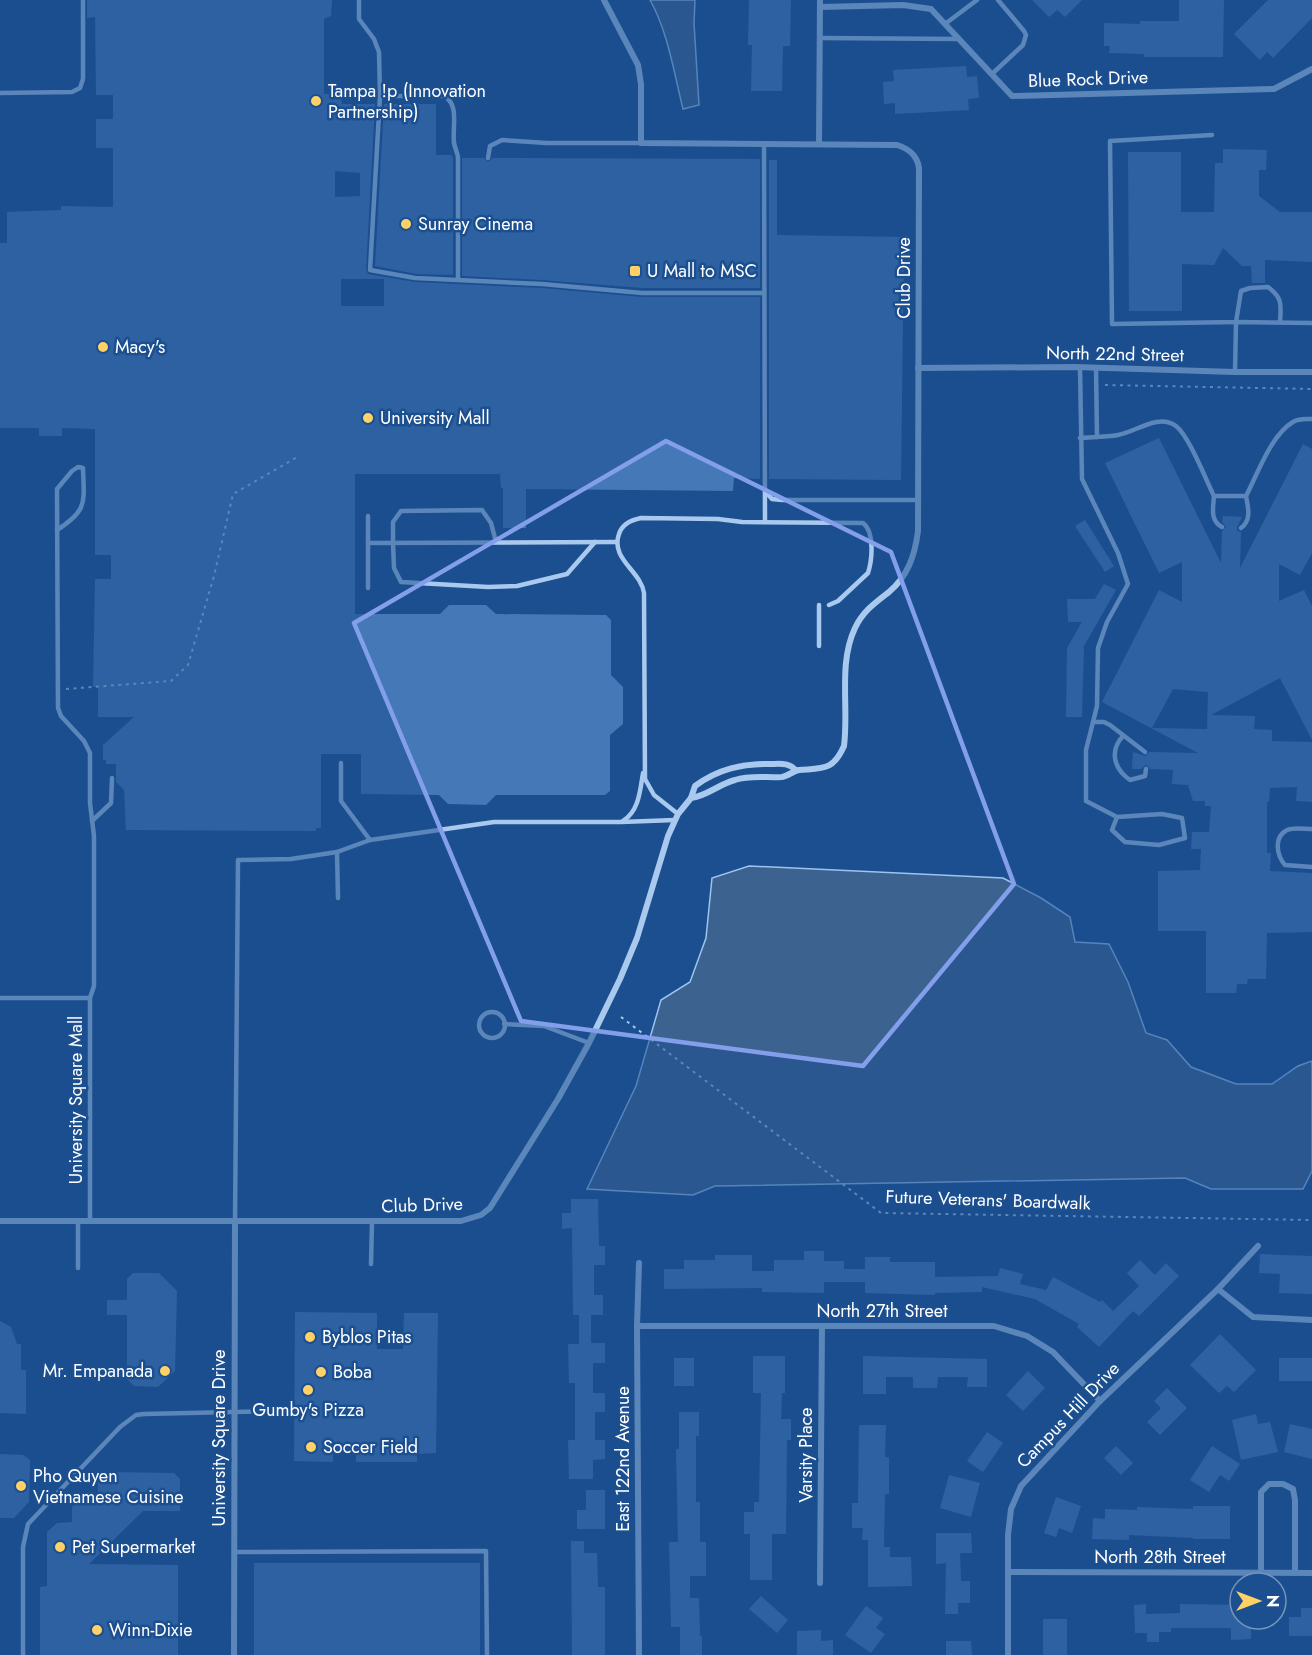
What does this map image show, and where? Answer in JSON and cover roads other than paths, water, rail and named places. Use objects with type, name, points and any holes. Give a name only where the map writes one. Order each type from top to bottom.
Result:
[{"type":"street","points":[[604,0],[638,65],[641,84],[641,143]]},
{"type":"street","name":"Blue Rock Drive","points":[[819,144],[820,4],[903,5],[930,9],[1012,96],[1274,89],[1312,69]]},
{"type":"street","name":"Club Drive","points":[[641,143],[897,145],[910,151],[918,162],[918,500],[916,544],[908,569],[900,581],[863,614],[851,636],[846,668],[845,738],[840,755],[827,767],[796,770],[784,777],[735,780],[703,796],[692,798]]},
{"type":"street","name":"North 22nd Street","points":[[918,368],[1096,368],[1312,372]]},
{"type":"street","name":"Club Drive","points":[[0,1221],[460,1221],[481,1215],[497,1198],[589,1043],[620,980],[637,938],[668,836],[676,817],[692,798],[694,786],[709,776],[728,768],[747,764],[784,764],[796,770]]},
{"type":"street","name":"University Square Drive","points":[[234,1655],[235,1222]]},
{"type":"street","name":"Campus Hill Drive","points":[[1008,1655],[1008,1535],[1011,1509],[1021,1486],[1100,1401],[1218,1289],[1258,1246]]},
{"type":"street","name":"East 122nd Avenue","points":[[639,1263],[637,1326],[639,1655]]},
{"type":"street","points":[[1218,1289],[1253,1317],[1312,1320]]},
{"type":"street","name":"North 27th Street","points":[[637,1326],[994,1326],[1028,1336],[1053,1352],[1100,1401]]},
{"type":"street","name":"Varsity Place","points":[[820,1583],[822,1326]]},
{"type":"street","points":[[1261,1571],[1261,1492],[1269,1484],[1283,1484],[1293,1489],[1295,1500],[1295,1573]]},
{"type":"street","name":"North 28th Street","points":[[1008,1572],[1228,1572]]},
{"type":"street","name":"North 28th Street","points":[[1288,1573],[1312,1573]]},
{"type":"lane","points":[[0,93],[72,92],[80,88],[83,79],[83,0]]},
{"type":"lane","points":[[359,0],[359,19],[374,39],[379,52],[380,96],[370,270],[415,278],[542,284],[642,293],[764,293]]},
{"type":"lane","points":[[945,24],[977,0]]},
{"type":"lane","points":[[992,74],[1023,45],[1026,35],[998,0]]},
{"type":"lane","points":[[820,38],[959,39]]},
{"type":"lane","points":[[380,96],[443,96],[451,102],[454,112],[454,141],[458,158],[458,279]]},
{"type":"lane","points":[[1212,135],[1110,141],[1112,324],[1312,323]]},
{"type":"lane","points":[[488,158],[490,146],[502,140],[547,143],[641,143]]},
{"type":"lane","points":[[764,144],[765,522]]},
{"type":"lane","points":[[1236,372],[1236,322],[1241,291],[1268,287],[1279,297],[1280,322]]},
{"type":"lane","points":[[1080,368],[1082,479],[1118,553],[1128,584],[1107,622],[1098,648],[1097,706],[1086,750],[1086,801],[1117,817],[1162,814],[1182,818],[1185,838],[1159,845],[1125,842],[1112,830],[1117,817]]},
{"type":"lane","points":[[1096,368],[1097,437]]},
{"type":"lane","points":[[1241,528],[1246,525],[1248,517],[1246,496],[1272,444],[1291,422],[1312,419]]},
{"type":"lane","points":[[1080,438],[1121,435],[1153,423],[1168,423],[1175,426],[1189,446],[1214,496],[1213,515],[1215,521],[1222,527]]},
{"type":"lane","points":[[57,530],[72,520],[84,505],[83,468],[78,466],[57,489],[57,530],[58,708],[61,716],[88,748],[94,836],[94,986],[90,998]]},
{"type":"lane","points":[[762,479],[767,494],[772,499],[918,500]]},
{"type":"lane","points":[[1214,496],[1246,496]]},
{"type":"lane","points":[[496,542],[491,523],[483,510],[401,511],[393,522],[394,568],[401,582],[488,587],[517,586],[567,574],[595,542]]},
{"type":"lane","points":[[368,516],[368,588]]},
{"type":"lane","points":[[676,817],[654,795],[645,779],[644,593],[640,581],[620,555],[617,542],[621,529],[641,518],[707,518],[742,522],[859,522],[867,526],[870,534],[868,573],[838,601],[829,605]]},
{"type":"lane","points":[[368,543],[617,542]]},
{"type":"lane","points":[[819,605],[819,646]]},
{"type":"lane","points":[[1093,722],[1104,723],[1145,752]]},
{"type":"lane","points":[[1124,736],[1118,742],[1115,758],[1119,773],[1130,780],[1145,776],[1146,769]]},
{"type":"lane","points":[[341,763],[341,801],[370,840]]},
{"type":"lane","points":[[621,822],[631,816],[637,802],[644,771]]},
{"type":"lane","points":[[93,821],[111,802],[112,778]]},
{"type":"lane","points":[[235,1222],[238,860],[291,859],[337,852],[370,840],[494,822],[621,822],[676,817]]},
{"type":"lane","points":[[1312,829],[1289,829],[1278,839],[1278,850],[1285,865],[1312,867]]},
{"type":"lane","points":[[337,852],[338,898]]},
{"type":"lane","name":"University Square Mall","points":[[0,998],[90,998],[90,1221]]},
{"type":"lane","points":[[489,1013],[501,1016],[504,1024],[503,1032],[496,1038],[484,1036],[479,1029],[480,1020],[489,1013]]},
{"type":"lane","points":[[504,1024],[544,1026],[589,1043]]},
{"type":"lane","points":[[78,1221],[78,1268]]},
{"type":"lane","points":[[371,1264],[372,1222]]},
{"type":"lane","points":[[23,1655],[22,1547],[25,1532],[33,1518],[120,1427],[136,1415],[273,1411]]},
{"type":"lane","points":[[234,1552],[486,1551],[486,1655]]},
{"type":"water","points":[[650,0],[695,0],[694,23],[699,105],[683,109],[666,39]]},
{"type":"water","points":[[749,866],[1003,878],[1041,898],[1070,917],[1075,942],[1109,944],[1128,982],[1146,1033],[1167,1040],[1191,1067],[1236,1084],[1272,1084],[1298,1066],[1312,1061],[1312,1171],[1303,1189],[1211,1189],[1185,1178],[715,1186],[693,1195],[587,1189],[636,1086],[661,1000],[690,982],[706,938],[712,878]]},
{"type":"place","name":"Tampa !p (Innovation Partnership)","points":[[316,101]]},
{"type":"place","name":"Sunray Cinema","points":[[406,224]]},
{"type":"place","name":"U Mall to MSC","points":[[635,271]]},
{"type":"place","name":"Macy's","points":[[103,347]]},
{"type":"place","name":"University Mall","points":[[368,418]]},
{"type":"place","name":"Byblos Pitas","points":[[310,1337]]},
{"type":"place","name":"Mr. Empanada","points":[[165,1371]]},
{"type":"place","name":"Boba","points":[[321,1372]]},
{"type":"place","name":"Gumby's Pizza","points":[[308,1390]]},
{"type":"place","name":"Soccer Field","points":[[311,1447]]},
{"type":"place","name":"Pho Quyen Vietnamese Cuisine","points":[[21,1486]]},
{"type":"place","name":"Pet Supermarket","points":[[60,1547]]},
{"type":"place","name":"Winn-Dixie","points":[[97,1630]]}]
